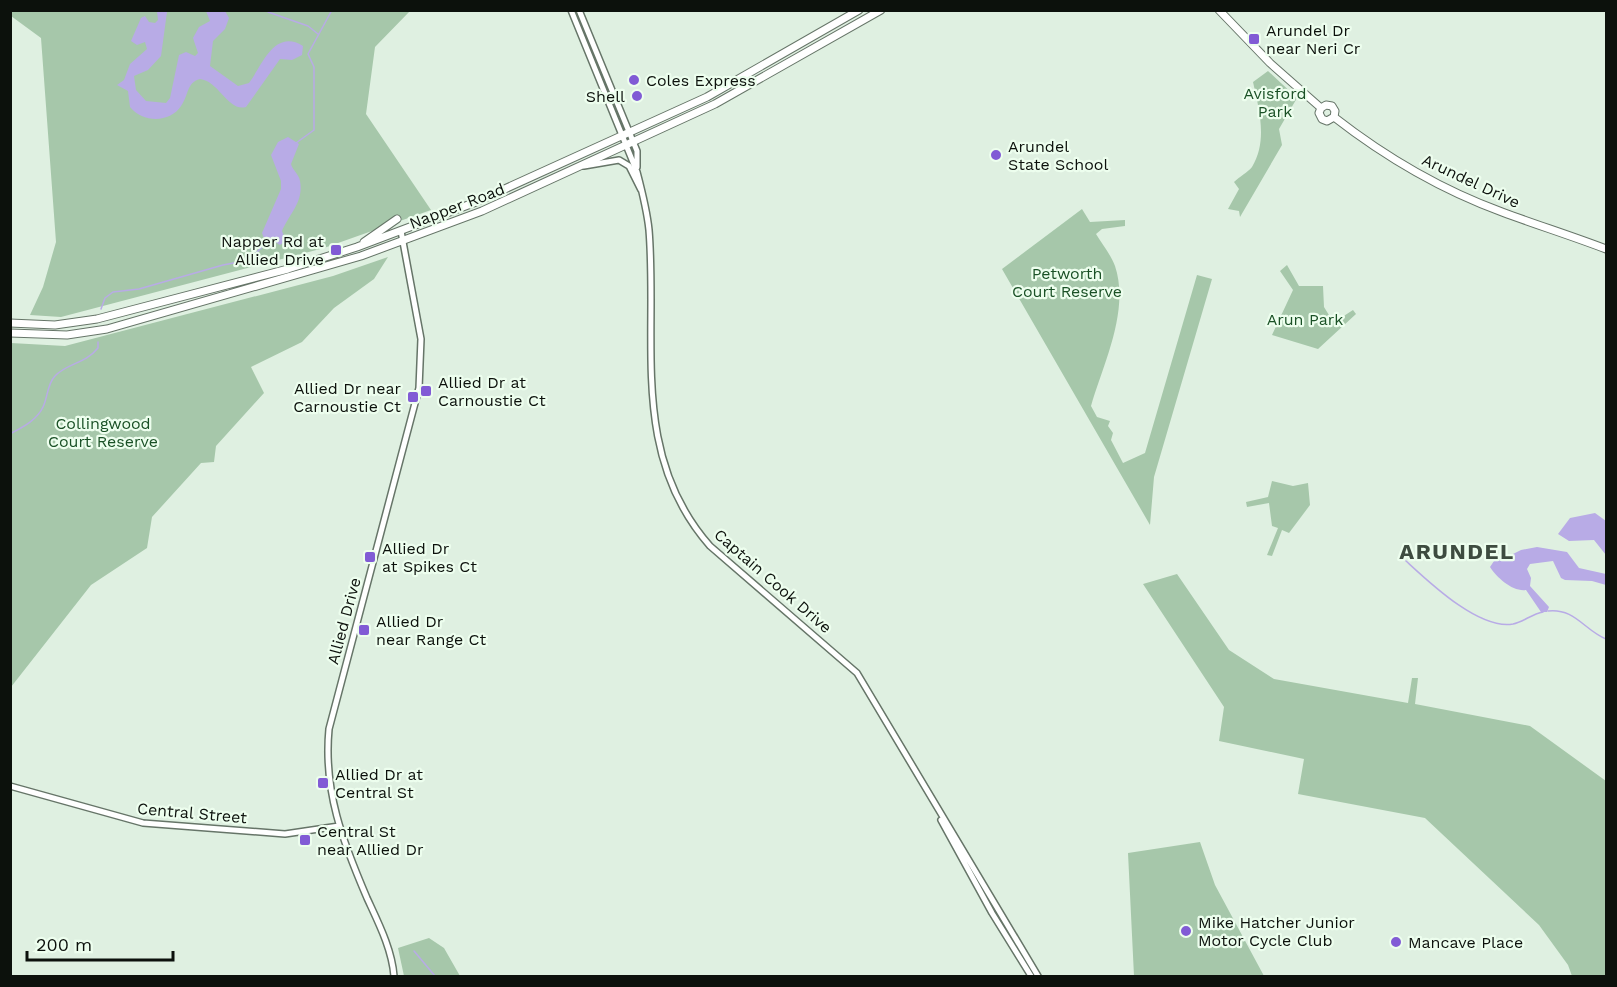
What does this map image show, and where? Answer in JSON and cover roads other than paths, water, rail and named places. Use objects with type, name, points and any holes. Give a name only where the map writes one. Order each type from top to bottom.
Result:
[{"type":"main road","name":"Napper Road","points":[[10,323],[55,325],[97,319],[288,269],[357,247],[541,173],[707,97],[860,10]]},
{"type":"main road","name":"Napper Road","points":[[10,333],[42,336],[107,329],[347,260],[482,211],[584,166],[727,98],[881,10]]},
{"type":"main road","name":"Arundel Drive","points":[[1219,10],[1270,63],[1321,108],[1320,116],[1324,120],[1334,117],[1398,161],[1461,194],[1501,212],[1606,249]]},
{"type":"main road","points":[[357,247],[397,219]]},
{"type":"street","points":[[571,10],[625,133]]},
{"type":"street","points":[[579,10],[625,133]]},
{"type":"street","name":"Captain Cook Drive","points":[[625,133],[630,144],[637,151],[638,172],[650,245],[652,409],[662,460],[678,500],[697,531],[710,546],[857,673],[1038,976]]},
{"type":"street","points":[[584,166],[619,160],[629,166],[636,184],[642,191]]},
{"type":"street","name":"Allied Drive","points":[[394,976],[387,945],[333,807],[328,767],[329,729],[411,422],[421,364],[421,339],[400,231]]},
{"type":"street","name":"Central Street","points":[[10,786],[143,824],[285,834],[339,826]]},
{"type":"street","name":"Captain Cook Drive","points":[[937,807],[951,841],[1031,976]]},
{"type":"waterway","points":[[296,143],[314,130],[314,67],[308,54],[332,10]]},
{"type":"waterway","points":[[268,12],[308,26],[318,34]]},
{"type":"waterway","points":[[101,309],[105,298],[113,292],[139,289],[249,260],[268,241]]},
{"type":"waterway","points":[[10,434],[37,416],[45,403],[50,383],[55,376],[93,353],[98,348],[98,342]]},
{"type":"waterway","points":[[1406,561],[1456,603],[1485,620],[1500,624],[1513,624],[1543,612]]},
{"type":"waterway","points":[[1548,611],[1557,611],[1572,616],[1606,639]]},
{"type":"waterway","points":[[414,951],[435,976]]},
{"type":"place","name":"Arundel Dr near Neri Cr","points":[[1254,39]]},
{"type":"place","name":"Coles Express","points":[[634,80]]},
{"type":"place","name":"Shell","points":[[637,96]]},
{"type":"place","name":"Arundel State School","points":[[996,155]]},
{"type":"place","name":"Napper Rd at Allied Drive","points":[[336,250]]},
{"type":"place","name":"Allied Dr at Carnoustie Ct","points":[[426,391]]},
{"type":"place","name":"Allied Dr near Carnoustie Ct","points":[[413,397]]},
{"type":"place","name":"Allied Dr at Spikes Ct","points":[[370,557]]},
{"type":"place","name":"Allied Dr near Range Ct","points":[[364,630]]},
{"type":"place","name":"Allied Dr at Central St","points":[[323,783]]},
{"type":"place","name":"Central St near Allied Dr","points":[[305,840]]},
{"type":"place","name":"Mike Hatcher Junior Motor Cycle Club","points":[[1186,931]]},
{"type":"place","name":"Mancave Place","points":[[1396,942]]},
{"type":"district","name":"ARUNDEL","points":[[1457,551]]},
{"type":"park label","name":"Avisford Park","points":[[1275,102]]},
{"type":"park label","name":"Petworth Court Reserve","points":[[1067,282]]},
{"type":"park label","name":"Arun Park","points":[[1305,319]]},
{"type":"park label","name":"Collingwood Court Reserve","points":[[103,432]]}]
